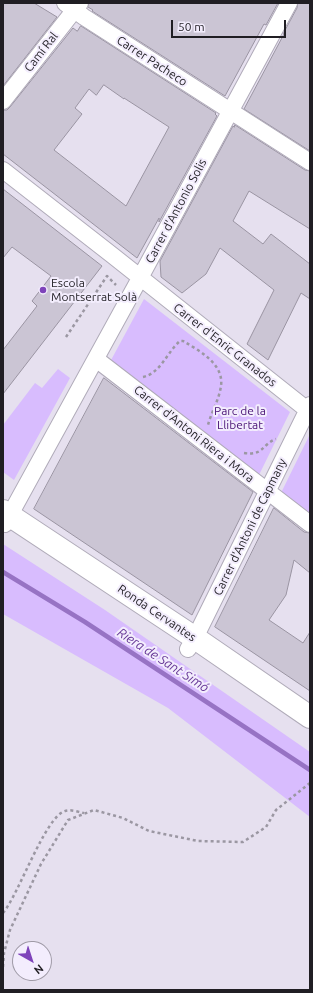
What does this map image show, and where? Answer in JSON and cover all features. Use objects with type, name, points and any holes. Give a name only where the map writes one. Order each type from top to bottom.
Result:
[{"type":"street","name":"Carrer d'Antonio Solis","points":[[6,517],[96,359],[289,3]]},
{"type":"street","name":"Carrer Pacheco","points":[[73,5],[84,16],[310,162]]},
{"type":"street","name":"Camí Ral","points":[[3,101],[73,5]]},
{"type":"street","name":"Carrer d'Enric Granados","points":[[3,170],[309,409]]},
{"type":"street","name":"Carrer d'Antoni Riera i Mora","points":[[96,359],[310,524]]},
{"type":"street","name":"Carrer d'Antoni de Capmany","points":[[191,644],[309,409]]},
{"type":"street","name":"Ronda Cervantes","points":[[6,517],[191,644],[310,717]]},
{"type":"path","points":[[66,337],[107,276],[116,285]]},
{"type":"path","points":[[141,377],[150,375],[155,371],[180,341],[189,344],[213,362],[220,372],[221,388],[207,426]]},
{"type":"path","points":[[241,453],[254,454],[272,440],[277,439]]},
{"type":"path","points":[[3,967],[4,953],[10,930],[41,864],[68,820],[94,810],[123,818],[149,831],[198,841],[243,842],[266,827],[276,810],[310,783]]},
{"type":"path","points":[[3,913],[47,829],[60,814],[66,810],[85,814]]},
{"type":"green space","name":"Parc de la Llibertat","points":[[144,299],[290,412],[258,477],[110,362]]},
{"type":"green space","points":[[58,369],[70,378],[14,480],[3,472],[3,425],[35,383],[42,388]]},
{"type":"green space","points":[[310,434],[310,518],[280,495]]},
{"type":"green space","points":[[3,544],[105,610],[310,752],[310,817],[168,708],[3,614]]},
{"type":"building","points":[[3,3],[34,3],[57,17],[3,86]]},
{"type":"building","points":[[89,3],[278,3],[266,25],[264,24],[225,96],[92,11],[93,10],[88,7]]},
{"type":"building","points":[[298,3],[310,3],[310,151],[244,109],[284,34]]},
{"type":"building","points":[[81,26],[216,113],[215,114],[217,116],[159,222],[159,218],[137,258],[3,154],[3,110],[7,110],[10,107],[73,28],[77,31]],"holes":[[[104,85],[169,127],[126,206],[54,150],[82,114],[75,108],[89,89],[96,95]]]},
{"type":"building","points":[[235,125],[305,170],[310,171],[310,229],[249,191],[233,221],[263,244],[271,234],[310,264],[310,299],[301,293],[268,360],[247,344],[274,290],[220,248],[206,274],[182,293],[161,277],[160,261],[233,126],[234,127]]},
{"type":"building","name":"Escola Montserrat Solà","points":[[3,189],[102,266],[3,394],[3,350],[37,306],[32,301],[51,276],[12,247],[3,258]]},
{"type":"building","points":[[104,378],[253,492],[192,615],[34,509]]},
{"type":"building","points":[[274,508],[304,532],[310,533],[310,573],[294,560],[286,595],[269,620],[303,643],[310,632],[310,691],[215,627]]},
{"type":"waterway","name":"Riera de Sant Simó","points":[[3,572],[85,622],[310,770]]},
{"type":"place","name":"Escola Montserrat Solà","points":[[43,290]]}]
